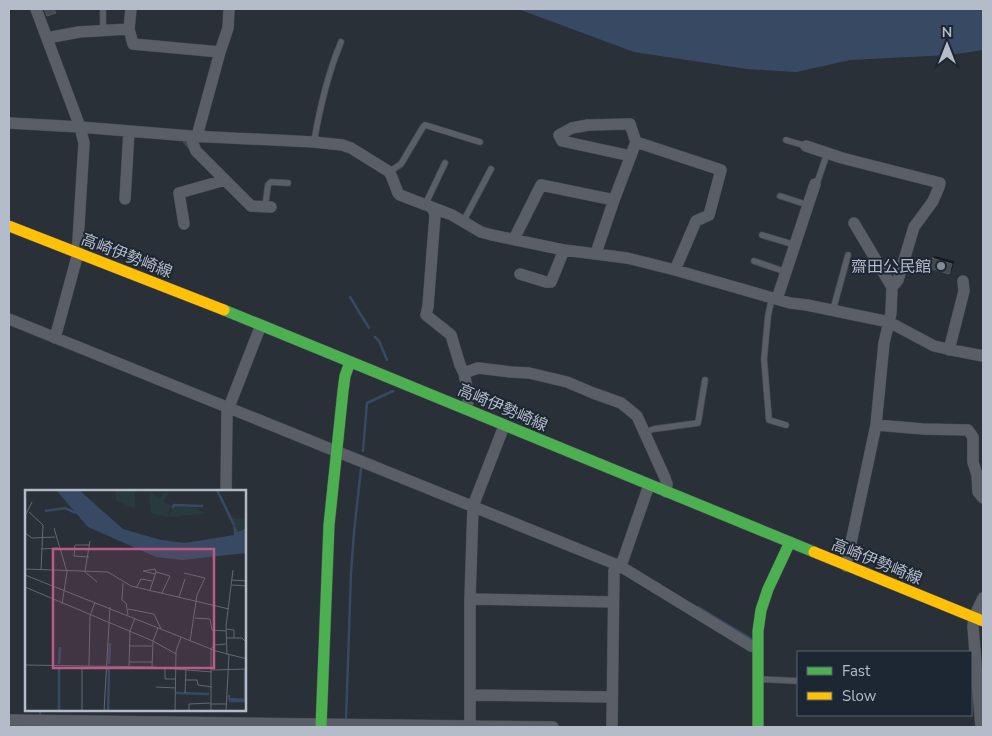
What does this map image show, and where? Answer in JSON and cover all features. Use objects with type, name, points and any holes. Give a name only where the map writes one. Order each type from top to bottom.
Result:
[{"type":"main road","name":"高崎伊勢崎線","points":[[9,226],[261,325],[978,619]]},
{"type":"main road","points":[[321,725],[330,508],[345,376],[350,362]]},
{"type":"main road","points":[[758,727],[758,631],[761,610],[768,589],[790,542]]},
{"type":"street","points":[[36,9],[80,127],[84,143],[78,253],[55,338]]},
{"type":"street","points":[[131,9],[129,29],[133,44],[220,52]]},
{"type":"street","points":[[229,9],[228,28],[194,136],[196,151],[251,206],[268,207]]},
{"type":"street","points":[[47,38],[79,32],[129,29]]},
{"type":"street","points":[[9,123],[314,142],[346,146],[389,172],[398,193],[452,215],[481,232],[564,250],[627,258],[790,303],[889,322],[934,346],[983,356]]},
{"type":"street","points":[[597,254],[614,200],[631,156],[636,142],[630,124],[588,125],[572,128],[558,135],[562,141],[631,156]]},
{"type":"street","points":[[125,199],[129,131]]},
{"type":"street","points":[[636,142],[721,170],[709,215],[696,221],[675,270]]},
{"type":"street","points":[[806,146],[827,154],[940,183],[940,187],[933,200],[914,227],[898,280],[892,287]]},
{"type":"street","points":[[184,224],[179,193],[225,180]]},
{"type":"street","points":[[774,298],[786,272],[815,184]]},
{"type":"street","points":[[514,239],[541,185],[614,200]]},
{"type":"street","points":[[429,207],[435,215],[426,315],[451,335],[464,373],[469,398],[466,409]]},
{"type":"street","points":[[846,566],[876,425],[884,343],[891,313],[892,287],[854,223]]},
{"type":"street","points":[[520,274],[551,282],[564,250]]},
{"type":"street","points":[[949,350],[964,291],[963,281]]},
{"type":"street","points":[[9,319],[620,566],[751,646],[758,648]]},
{"type":"street","points":[[226,490],[227,414],[261,325]]},
{"type":"street","points":[[464,373],[478,368],[529,373],[567,382],[621,403],[637,416],[665,478],[667,484],[666,492]]},
{"type":"street","points":[[876,425],[968,430],[973,437],[973,462],[977,475],[978,492],[983,498]]},
{"type":"street","points":[[470,726],[470,600],[473,506],[504,426]]},
{"type":"street","points":[[622,727],[610,727],[614,571],[623,560],[649,485]]},
{"type":"street","points":[[981,727],[974,676],[973,627],[978,619],[983,598]]},
{"type":"street","points":[[470,600],[613,602]]},
{"type":"street","points":[[471,695],[612,697]]},
{"type":"street","points":[[224,711],[224,722]]},
{"type":"street","points":[[9,720],[182,725],[224,722],[321,725],[553,727]]},
{"type":"lane","points":[[103,9],[103,30]]},
{"type":"lane","points":[[314,142],[325,85],[342,42]]},
{"type":"lane","points":[[389,172],[401,164],[425,125],[480,142]]},
{"type":"lane","points":[[786,140],[806,146]]},
{"type":"lane","points":[[815,184],[827,154]]},
{"type":"lane","points":[[429,207],[445,163]]},
{"type":"lane","points":[[463,222],[491,169]]},
{"type":"lane","points":[[268,207],[268,185],[271,182],[288,182]]},
{"type":"lane","points":[[780,196],[808,205]]},
{"type":"lane","points":[[762,235],[795,245]]},
{"type":"lane","points":[[833,310],[848,255]]},
{"type":"lane","points":[[754,261],[786,272]]},
{"type":"lane","points":[[774,298],[768,316],[764,359],[769,420],[786,425]]},
{"type":"lane","points":[[644,432],[698,423],[706,380]]},
{"type":"lane","points":[[757,679],[797,681]]},
{"type":"water","points":[[518,9],[983,9],[983,50],[949,55],[850,60],[797,72],[747,69],[634,52]]},
{"type":"building","points":[[44,9],[54,9],[56,13],[47,16]]},
{"type":"building","name":"齋田公民館","points":[[932,258],[952,264],[949,274],[929,268]]},
{"type":"waterway","points":[[184,142],[191,150]]},
{"type":"waterway","points":[[350,297],[369,328]]},
{"type":"waterway","points":[[375,337],[379,341],[387,360]]},
{"type":"waterway","points":[[363,451],[367,403],[393,391]]},
{"type":"waterway","points":[[346,720],[351,573],[361,469]]},
{"type":"waterway","points":[[698,607],[753,640]]},
{"type":"waterway","points":[[40,711],[40,716]]},
{"type":"traffic: fast","points":[[224,310],[814,552]]},
{"type":"traffic: fast","points":[[321,727],[329,525],[343,391],[345,376],[350,362]]},
{"type":"traffic: fast","points":[[758,727],[758,631],[761,610],[768,589],[790,542]]},
{"type":"traffic: slow","points":[[9,226],[224,310]]},
{"type":"traffic: slow","points":[[814,552],[983,621]]},
{"type":"place","name":"齋田公民館","points":[[941,266]]}]
